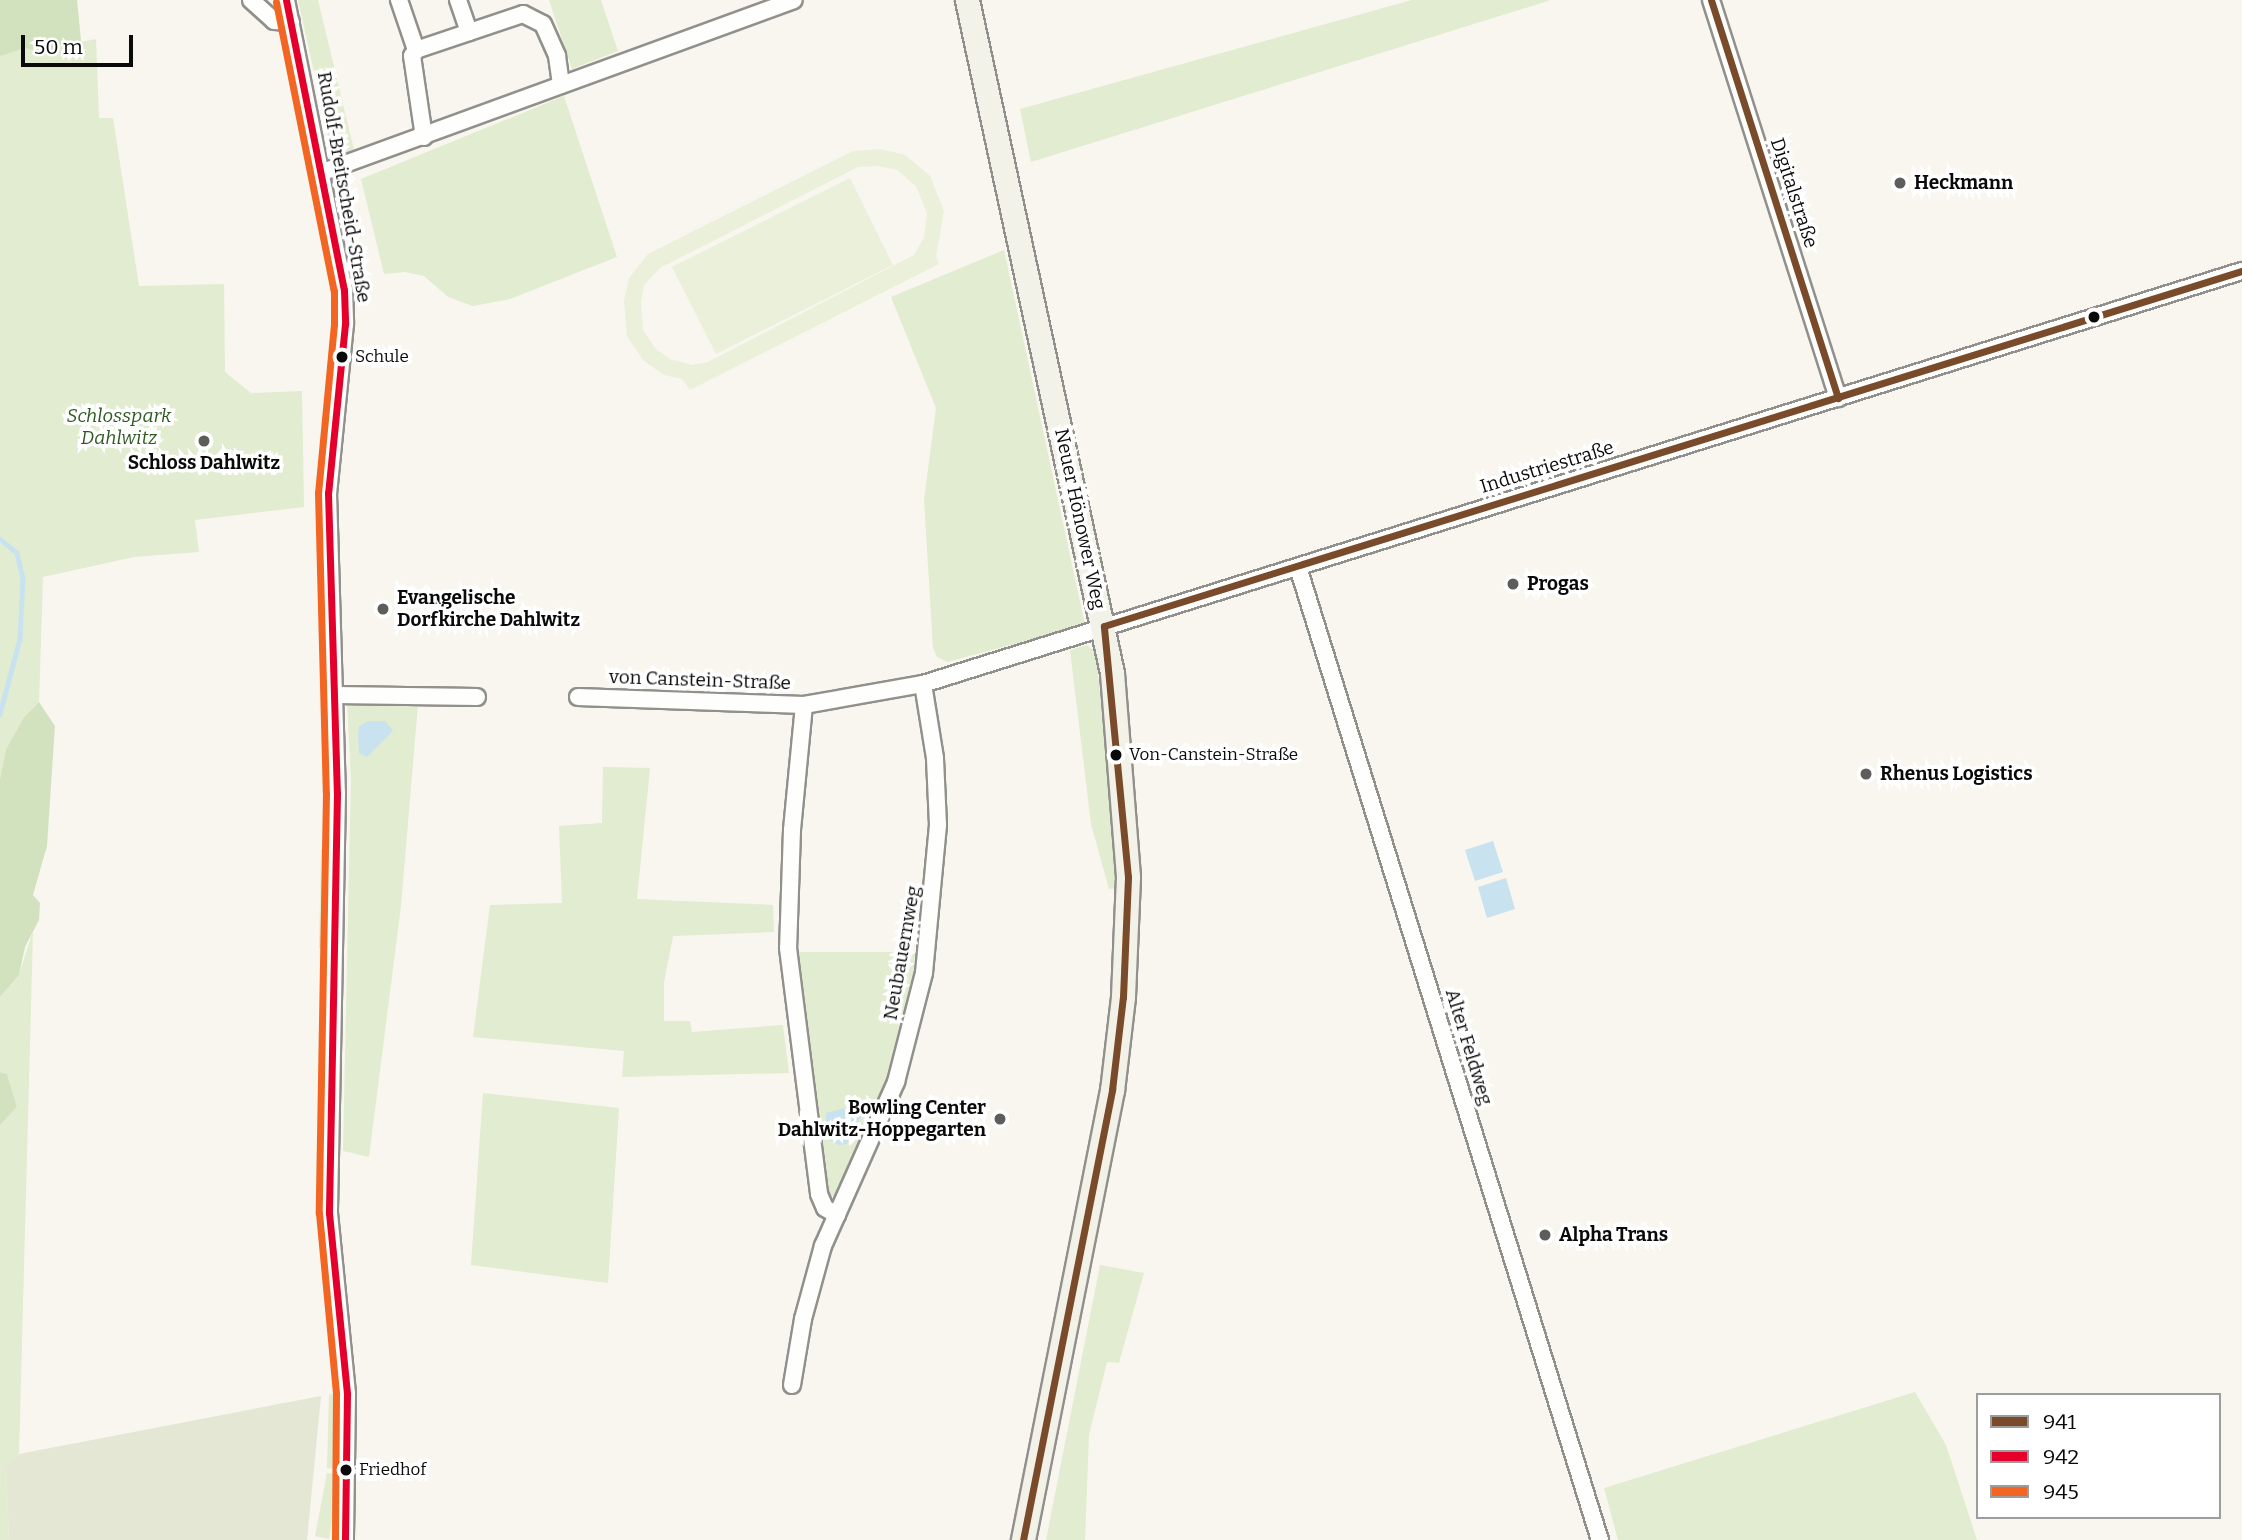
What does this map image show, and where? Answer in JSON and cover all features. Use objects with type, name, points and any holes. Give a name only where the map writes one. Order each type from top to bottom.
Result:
[{"type":"main road","name":"Neuer Hönower Weg","points":[[967,0],[1104,626],[1112,673],[1128,877],[1123,997],[1112,1090],[1023,1540]]},
{"type":"street","points":[[251,0],[274,21],[291,22]]},
{"type":"street","name":"Rudolf-Breitscheid-Straße","points":[[286,0],[323,172],[344,301],[328,493],[336,695],[329,1213],[347,1394],[345,1540]]},
{"type":"street","points":[[399,0],[416,50]]},
{"type":"street","points":[[458,0],[469,32]]},
{"type":"street","points":[[323,172],[794,0]]},
{"type":"street","name":"Digitalstraße","points":[[1711,0],[1838,398]]},
{"type":"street","points":[[424,137],[412,56],[416,50],[523,14],[543,24],[557,56],[561,85]]},
{"type":"street","name":"Industriestraße","points":[[1104,626],[2242,271]]},
{"type":"street","name":"Alter Feldweg","points":[[1298,567],[1601,1540]]},
{"type":"street","name":"von Canstein-Straße","points":[[578,697],[804,705],[923,684],[1104,626]]},
{"type":"street","name":"Neubauernweg","points":[[792,1385],[810,1288],[837,1215],[896,1082],[924,973],[938,825],[935,758],[923,684]]},
{"type":"street","points":[[336,695],[477,697]]},
{"type":"street","points":[[804,705],[792,830],[788,960],[819,1194],[825,1208],[837,1215]]},
{"type":"green space","name":"Schlosspark Dahlwitz","points":[[0,0],[77,0],[81,42],[96,39],[99,118],[113,118],[139,286],[224,284],[225,372],[251,393],[302,391],[304,507],[195,520],[199,552],[134,557],[43,577],[39,702],[24,717],[6,749],[0,779]]},
{"type":"green space","points":[[0,0],[77,0],[81,42],[65,42],[47,53],[25,48],[0,56]]},
{"type":"green space","points":[[298,0],[318,0],[355,154],[334,162]]},
{"type":"green space","points":[[549,0],[601,0],[618,51],[572,69]]},
{"type":"green space","points":[[1412,0],[1551,0],[1031,162],[1020,109]]},
{"type":"green space","points":[[564,96],[617,257],[510,299],[473,306],[448,297],[424,276],[405,272],[384,274],[361,179]]},
{"type":"green space","points":[[881,149],[905,155],[930,176],[944,211],[936,256],[939,264],[690,390],[682,379],[664,375],[643,360],[627,336],[624,301],[629,278],[648,254],[853,151]],"holes":[[[879,166],[897,170],[916,186],[927,213],[924,237],[914,255],[708,362],[692,365],[670,359],[655,348],[643,330],[641,303],[644,285],[660,268],[858,167]]]},
{"type":"green space","points":[[850,178],[893,265],[716,354],[672,267]]},
{"type":"green space","points":[[1004,250],[1085,625],[947,662],[937,657],[933,647],[924,500],[936,408],[891,297]]},
{"type":"green space","points":[[1087,645],[1096,652],[1118,888],[1109,889],[1091,824],[1070,650]]},
{"type":"green space","points":[[347,700],[418,704],[401,906],[369,1157],[343,1151],[351,779]]},
{"type":"green space","points":[[39,702],[55,726],[47,846],[33,895],[40,903],[39,920],[25,947],[19,975],[0,997],[0,779],[6,749],[24,717]]},
{"type":"green space","points":[[603,767],[650,768],[637,899],[773,905],[774,932],[673,936],[664,983],[664,1021],[690,1021],[692,1032],[783,1025],[789,1073],[622,1077],[624,1051],[473,1037],[490,905],[562,903],[559,826],[602,823]]},
{"type":"green space","points":[[321,849],[327,849],[325,948],[319,948]]},
{"type":"green space","points":[[33,931],[19,1454],[6,1466],[9,1540],[0,1540],[0,1125],[17,1107],[7,1074],[0,1072],[0,997],[19,975]]},
{"type":"green space","points":[[796,952],[919,952],[906,1026],[888,1088],[840,1196],[827,1196]]},
{"type":"green space","points":[[0,1072],[7,1074],[17,1107],[0,1125]]},
{"type":"green space","points":[[483,1093],[619,1108],[608,1283],[471,1265]]},
{"type":"green space","points":[[1100,1265],[1144,1273],[1119,1363],[1107,1362],[1089,1435],[1085,1540],[1046,1540]]},
{"type":"green space","points":[[336,1392],[335,1469],[327,1468],[329,1395]]},
{"type":"green space","points":[[1915,1392],[1946,1445],[1977,1540],[1618,1540],[1604,1488]]},
{"type":"green space","points":[[321,1396],[307,1540],[9,1540],[6,1466],[19,1454]]},
{"type":"green space","points":[[327,1473],[340,1474],[329,1539],[315,1536]]},
{"type":"water","points":[[368,721],[385,721],[393,731],[367,757],[359,753],[358,735],[359,726]]},
{"type":"water","points":[[1493,841],[1503,872],[1475,881],[1465,850]]},
{"type":"water","points":[[1506,878],[1515,909],[1487,918],[1478,887]]},
{"type":"water","points":[[857,1105],[863,1113],[847,1144],[839,1145],[826,1138],[826,1113]]},
{"type":"waterway","points":[[0,539],[17,553],[23,578],[20,639],[0,714]]},
{"type":"transit line","name":"942","points":[[286,0],[344,290],[345,324],[328,493],[337,793],[329,1213],[347,1394],[345,1540]]},
{"type":"transit line","name":"941","points":[[1711,0],[1838,398]]},
{"type":"transit line","name":"945","points":[[276,2],[334,291],[334,324],[318,493],[326,793],[319,1213],[336,1394],[335,1540]]},
{"type":"transit line","name":"941","points":[[1104,626],[2242,271]]},
{"type":"transit line","name":"941","points":[[1023,1540],[1112,1090],[1123,997],[1128,877],[1104,626]]},
{"type":"place","name":"Heckmann","points":[[1900,183]]},
{"type":"place","name":"Schule","points":[[342,357]]},
{"type":"place","name":"Schloss Dahlwitz","points":[[204,441]]},
{"type":"place","name":"Progas","points":[[1513,584]]},
{"type":"place","name":"Evangelische Dorfkirche Dahlwitz","points":[[383,609]]},
{"type":"place","name":"Von-Canstein-Straße","points":[[1116,755]]},
{"type":"place","name":"Rhenus Logistics","points":[[1866,774]]},
{"type":"place","name":"Bowling Center Dahlwitz-Hoppegarten","points":[[1000,1119]]},
{"type":"place","name":"Alpha Trans","points":[[1545,1235]]},
{"type":"place","name":"Friedhof","points":[[346,1470]]}]
